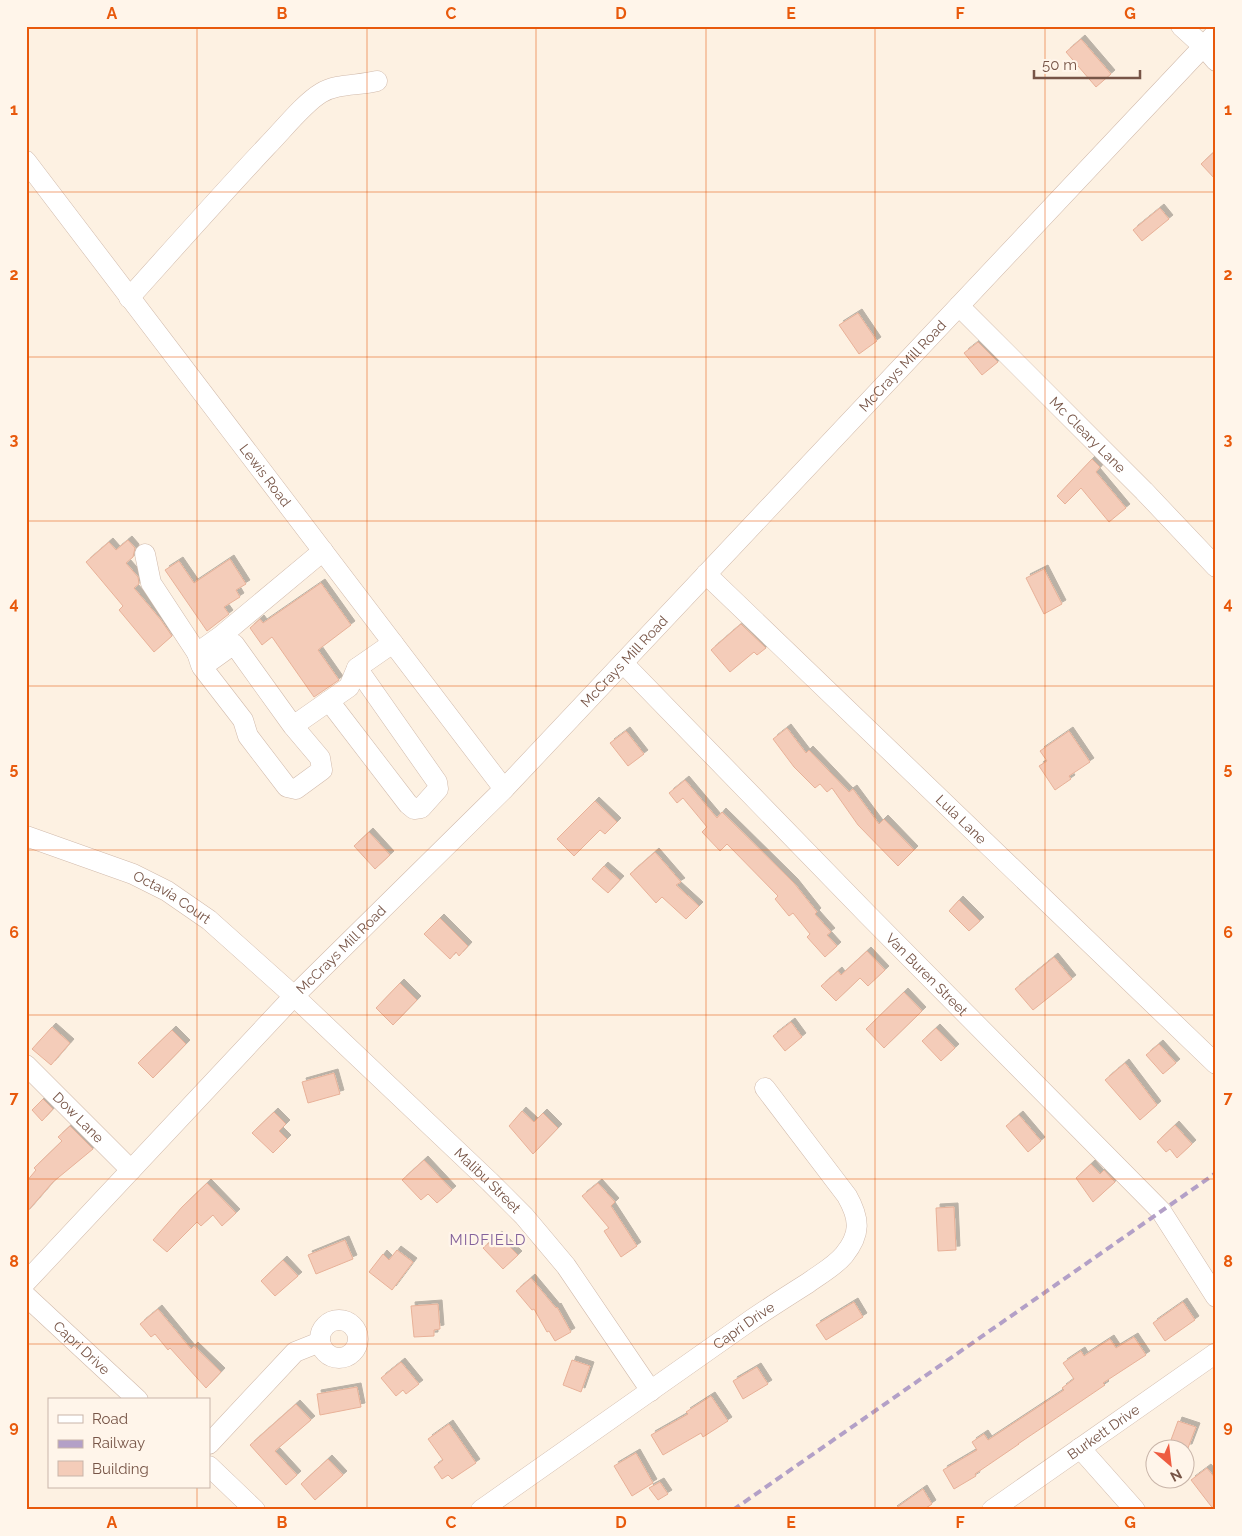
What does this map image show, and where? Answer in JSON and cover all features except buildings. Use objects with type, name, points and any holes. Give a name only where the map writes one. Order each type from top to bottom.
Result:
[{"type":"street","points":[[1181,26],[1212,47]]},
{"type":"street","name":"McCrays Mill Road","points":[[26,1282],[294,996],[504,789],[959,306],[1212,47]]},
{"type":"street","points":[[129,298],[303,109],[321,94],[333,88],[376,81]]},
{"type":"street","name":"Lewis Road","points":[[26,161],[504,789]]},
{"type":"street","name":"Mc Cleary Lane","points":[[959,306],[1144,491],[1205,558],[1216,567]]},
{"type":"street","points":[[200,660],[239,622],[323,551]]},
{"type":"street","points":[[145,554],[151,583],[200,660],[243,720],[248,736],[287,787],[296,789],[322,770],[320,758],[293,726],[234,644],[200,660]]},
{"type":"street","name":"Lula Lane","points":[[706,574],[1216,1064]]},
{"type":"street","points":[[293,726],[349,687],[357,668],[393,643]]},
{"type":"street","name":"Van Buren Street","points":[[623,663],[867,914],[1161,1211],[1216,1297]]},
{"type":"street","points":[[329,701],[408,804],[414,809],[421,808],[438,790],[437,782],[357,668]]},
{"type":"street","name":"Octavia Court","points":[[26,836],[133,874],[167,891],[209,920],[294,996]]},
{"type":"street","name":"Malibu Street","points":[[294,996],[524,1216],[566,1266],[651,1391]]},
{"type":"street","name":"Dow Lane","points":[[26,1065],[131,1170]]},
{"type":"street","name":"Capri Drive","points":[[480,1510],[758,1315],[830,1268],[843,1256],[854,1238],[857,1220],[854,1209],[765,1088]]},
{"type":"street","name":"Capri Drive","points":[[26,1296],[136,1398]]},
{"type":"street","points":[[210,1443],[295,1352],[320,1342]]},
{"type":"street","name":"Burkett Drive","points":[[992,1510],[1216,1353]]},
{"type":"street","points":[[1080,1448],[1135,1510]]},
{"type":"street","points":[[210,1467],[255,1510]]},
{"type":"railway","points":[[733,1510],[1216,1173]]},
{"type":"district","name":"MIDFIELD","points":[[488,1240]]}]
